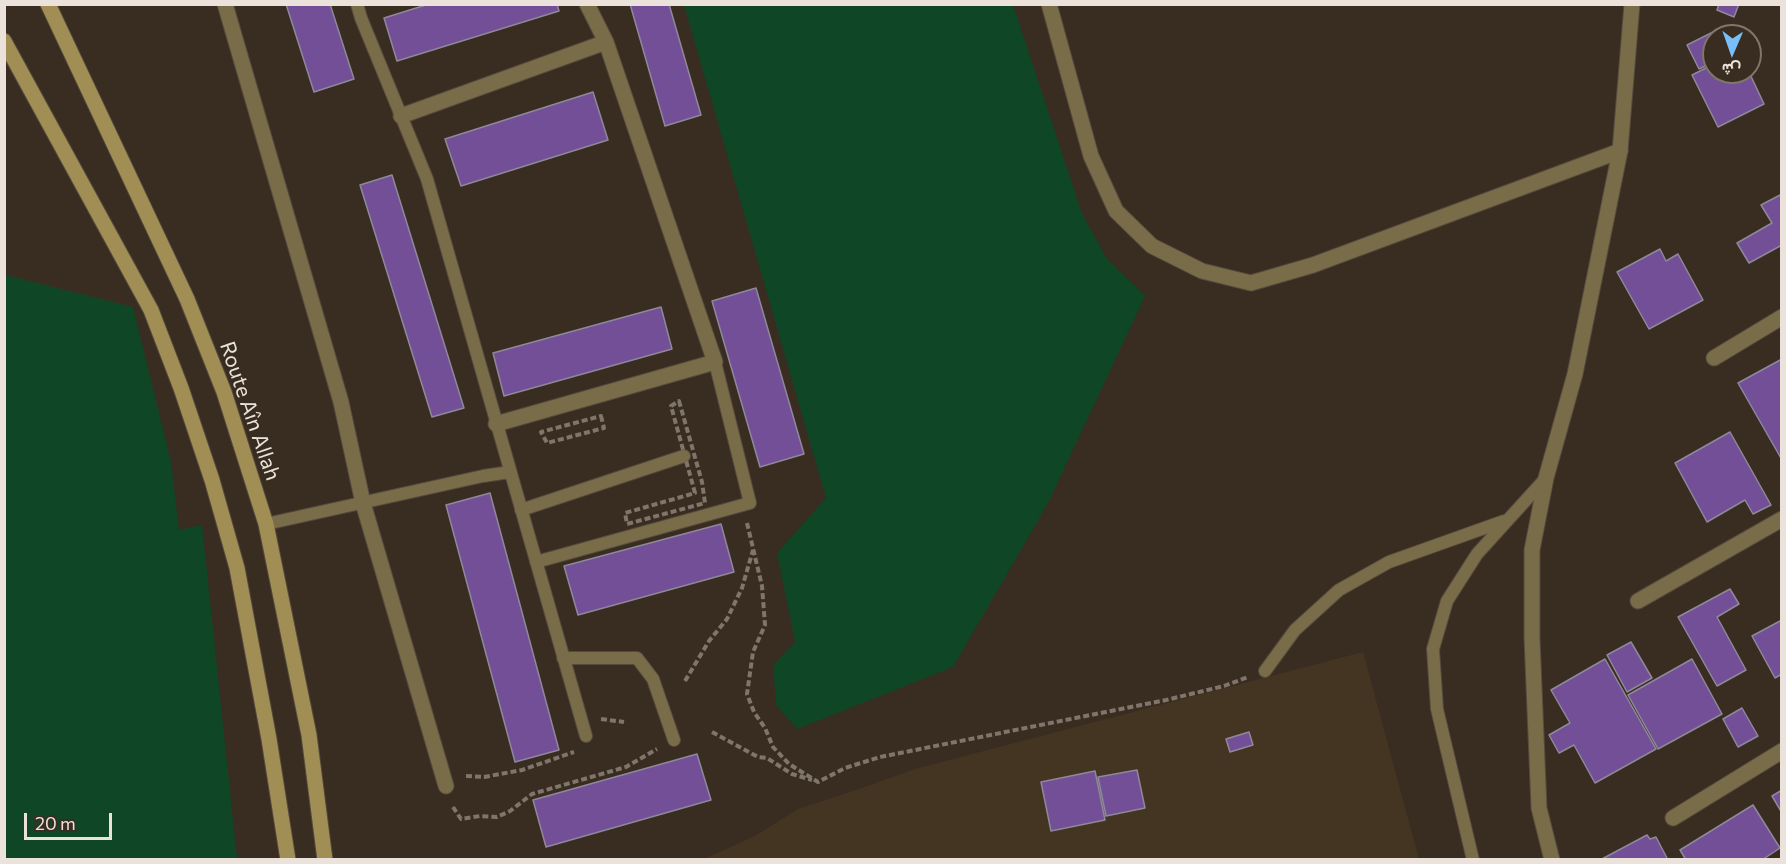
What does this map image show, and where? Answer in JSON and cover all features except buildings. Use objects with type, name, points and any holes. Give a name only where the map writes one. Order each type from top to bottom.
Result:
[{"type":"main road","name":"Route Aîn Allah","points":[[48,4],[187,299],[224,392],[266,524],[309,735],[325,860]]},
{"type":"main road","points":[[4,41],[151,310],[181,388],[212,480],[237,568],[269,739],[288,860]]},
{"type":"street","points":[[225,4],[341,402],[363,503],[446,786]]},
{"type":"street","points":[[496,424],[715,362],[606,42],[587,4]]},
{"type":"street","points":[[1049,4],[1091,156],[1116,211],[1152,246],[1202,271],[1251,283],[1313,265],[1620,151]]},
{"type":"street","points":[[1552,860],[1539,808],[1532,638],[1532,550],[1546,478],[1575,375],[1620,151],[1632,4]]},
{"type":"street","points":[[401,116],[606,42]]},
{"type":"street","points":[[1714,358],[1782,317]]},
{"type":"street","points":[[1638,601],[1782,519]]},
{"type":"street","points":[[1673,818],[1782,751]]},
{"type":"lane","points":[[357,4],[427,179],[586,736]]},
{"type":"lane","points":[[536,562],[750,503],[715,362]]},
{"type":"lane","points":[[521,510],[684,456]]},
{"type":"lane","points":[[266,524],[510,472]]},
{"type":"lane","points":[[1473,860],[1437,710],[1433,649],[1447,601],[1477,554],[1546,478]]},
{"type":"lane","points":[[1265,671],[1294,630],[1339,590],[1389,562],[1507,520]]},
{"type":"lane","points":[[564,657],[637,658],[653,679],[674,740]]},
{"type":"path","points":[[601,416],[604,428],[547,443],[541,432],[601,416]]},
{"type":"path","points":[[750,503],[744,514],[762,586],[765,625],[753,652],[747,694],[773,747],[789,764],[818,782]]},
{"type":"path","points":[[685,681],[709,641],[727,619],[742,588],[754,549]]},
{"type":"path","points":[[712,732],[758,757],[768,758],[792,774],[818,782],[845,768],[880,757],[1166,700],[1224,686],[1265,671]]},
{"type":"path","points":[[593,718],[624,722]]},
{"type":"path","points":[[586,736],[577,751],[522,770],[484,777],[468,775],[446,786],[454,810],[461,819],[480,816],[497,817],[510,811],[532,794],[626,767],[674,740]]},
{"type":"shaded area","points":[[1363,652],[1419,859],[702,860],[755,836],[798,809],[915,769]]},
{"type":"green space","points":[[684,5],[1013,5],[1082,214],[1107,259],[1145,296],[1048,503],[953,667],[797,729],[776,705],[773,665],[795,642],[777,553],[826,498]]},
{"type":"green space","points":[[5,275],[133,307],[171,462],[179,530],[202,525],[237,859],[5,859]]}]
